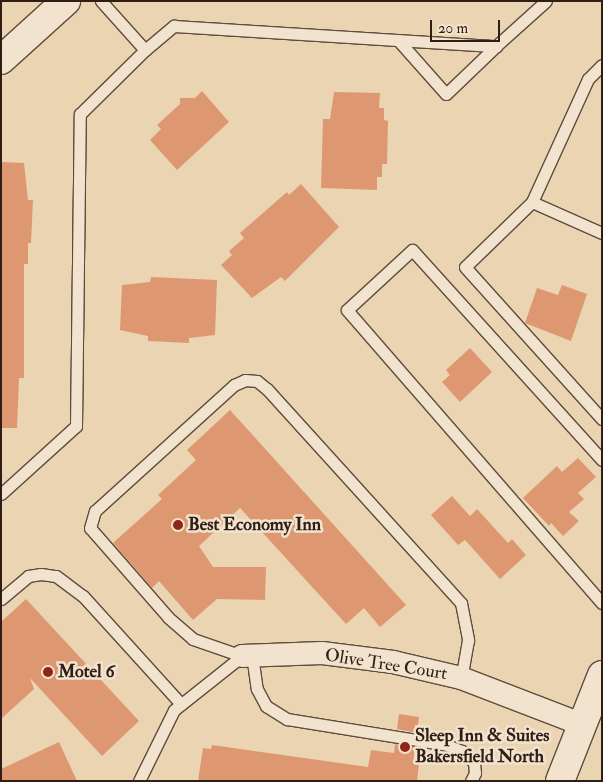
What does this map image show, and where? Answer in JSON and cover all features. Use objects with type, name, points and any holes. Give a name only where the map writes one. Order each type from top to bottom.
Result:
[{"type":"street","points":[[1,60],[66,1]]},
{"type":"street","name":"Olive Tree Court","points":[[247,656],[322,653],[393,662],[461,678],[581,724]]},
{"type":"street","points":[[560,781],[602,675]]},
{"type":"lane","points":[[101,1],[145,50]]},
{"type":"lane","points":[[398,40],[446,94],[546,1]]},
{"type":"lane","points":[[1,494],[76,426],[80,114],[145,50],[174,26],[496,46]]},
{"type":"lane","points":[[602,65],[588,79],[532,202],[465,266],[602,418]]},
{"type":"lane","points":[[532,202],[602,233]]},
{"type":"lane","points":[[602,460],[412,250],[347,310],[602,603]]},
{"type":"lane","points":[[247,656],[193,639],[168,617],[90,528],[95,511],[234,385],[245,380],[257,381],[268,389],[461,603],[468,640],[461,678]]},
{"type":"lane","points":[[1,599],[28,576],[42,574],[56,576],[83,596],[181,704]]},
{"type":"lane","points":[[138,781],[162,731],[181,704],[247,656]]},
{"type":"lane","points":[[247,656],[257,689],[266,706],[287,719],[447,745],[462,751],[474,762],[476,772],[471,781]]},
{"type":"building","points":[[202,91],[229,122],[177,170],[150,140],[161,129],[157,125],[180,104],[180,98],[195,98]]},
{"type":"building","points":[[334,92],[380,93],[379,108],[384,108],[384,120],[388,121],[387,164],[382,164],[382,177],[377,177],[377,190],[321,188],[323,119],[330,119]]},
{"type":"building","points":[[1,162],[24,163],[28,200],[33,200],[31,243],[28,243],[28,264],[24,264],[24,378],[19,378],[17,428],[1,428]]},
{"type":"building","points":[[301,184],[339,227],[285,281],[281,277],[252,298],[221,265],[232,255],[229,251],[244,238],[240,233],[287,192],[289,195]]},
{"type":"building","points":[[151,277],[217,280],[215,335],[189,338],[189,343],[148,341],[148,336],[120,330],[122,285],[150,282]]},
{"type":"building","points":[[562,285],[587,294],[571,341],[525,323],[537,288],[558,295]]},
{"type":"building","points":[[470,348],[492,372],[460,402],[442,382],[450,375],[446,370]]},
{"type":"building","name":"Best Economy Inn","points":[[230,410],[406,605],[380,627],[364,608],[346,624],[240,508],[199,546],[213,567],[266,567],[265,600],[217,599],[193,620],[159,581],[152,588],[113,543],[162,499],[158,495],[196,460],[187,450]]},
{"type":"building","points":[[578,458],[596,477],[578,493],[584,499],[569,512],[579,521],[563,536],[551,523],[549,526],[523,498],[557,466],[562,472]]},
{"type":"building","points":[[452,496],[470,516],[477,509],[508,543],[512,539],[526,555],[500,579],[465,540],[458,545],[431,515]]},
{"type":"building","name":"Motel 6","points":[[26,599],[139,721],[102,756],[30,678],[34,689],[1,719],[1,622]]},
{"type":"building","points":[[399,714],[419,717],[417,733],[397,729]]},
{"type":"building","points":[[59,742],[77,781],[1,781],[1,769]]},
{"type":"building","name":"Sleep Inn & Suites Bakersfield North","points":[[395,744],[415,747],[413,763],[419,764],[417,781],[198,781],[203,748],[211,749],[212,745],[368,767],[371,750],[394,753]]},
{"type":"place","name":"Best Economy Inn","points":[[178,525]]},
{"type":"place","name":"Motel 6","points":[[48,672]]},
{"type":"place","name":"Sleep Inn & Suites Bakersfield North","points":[[405,747]]}]
